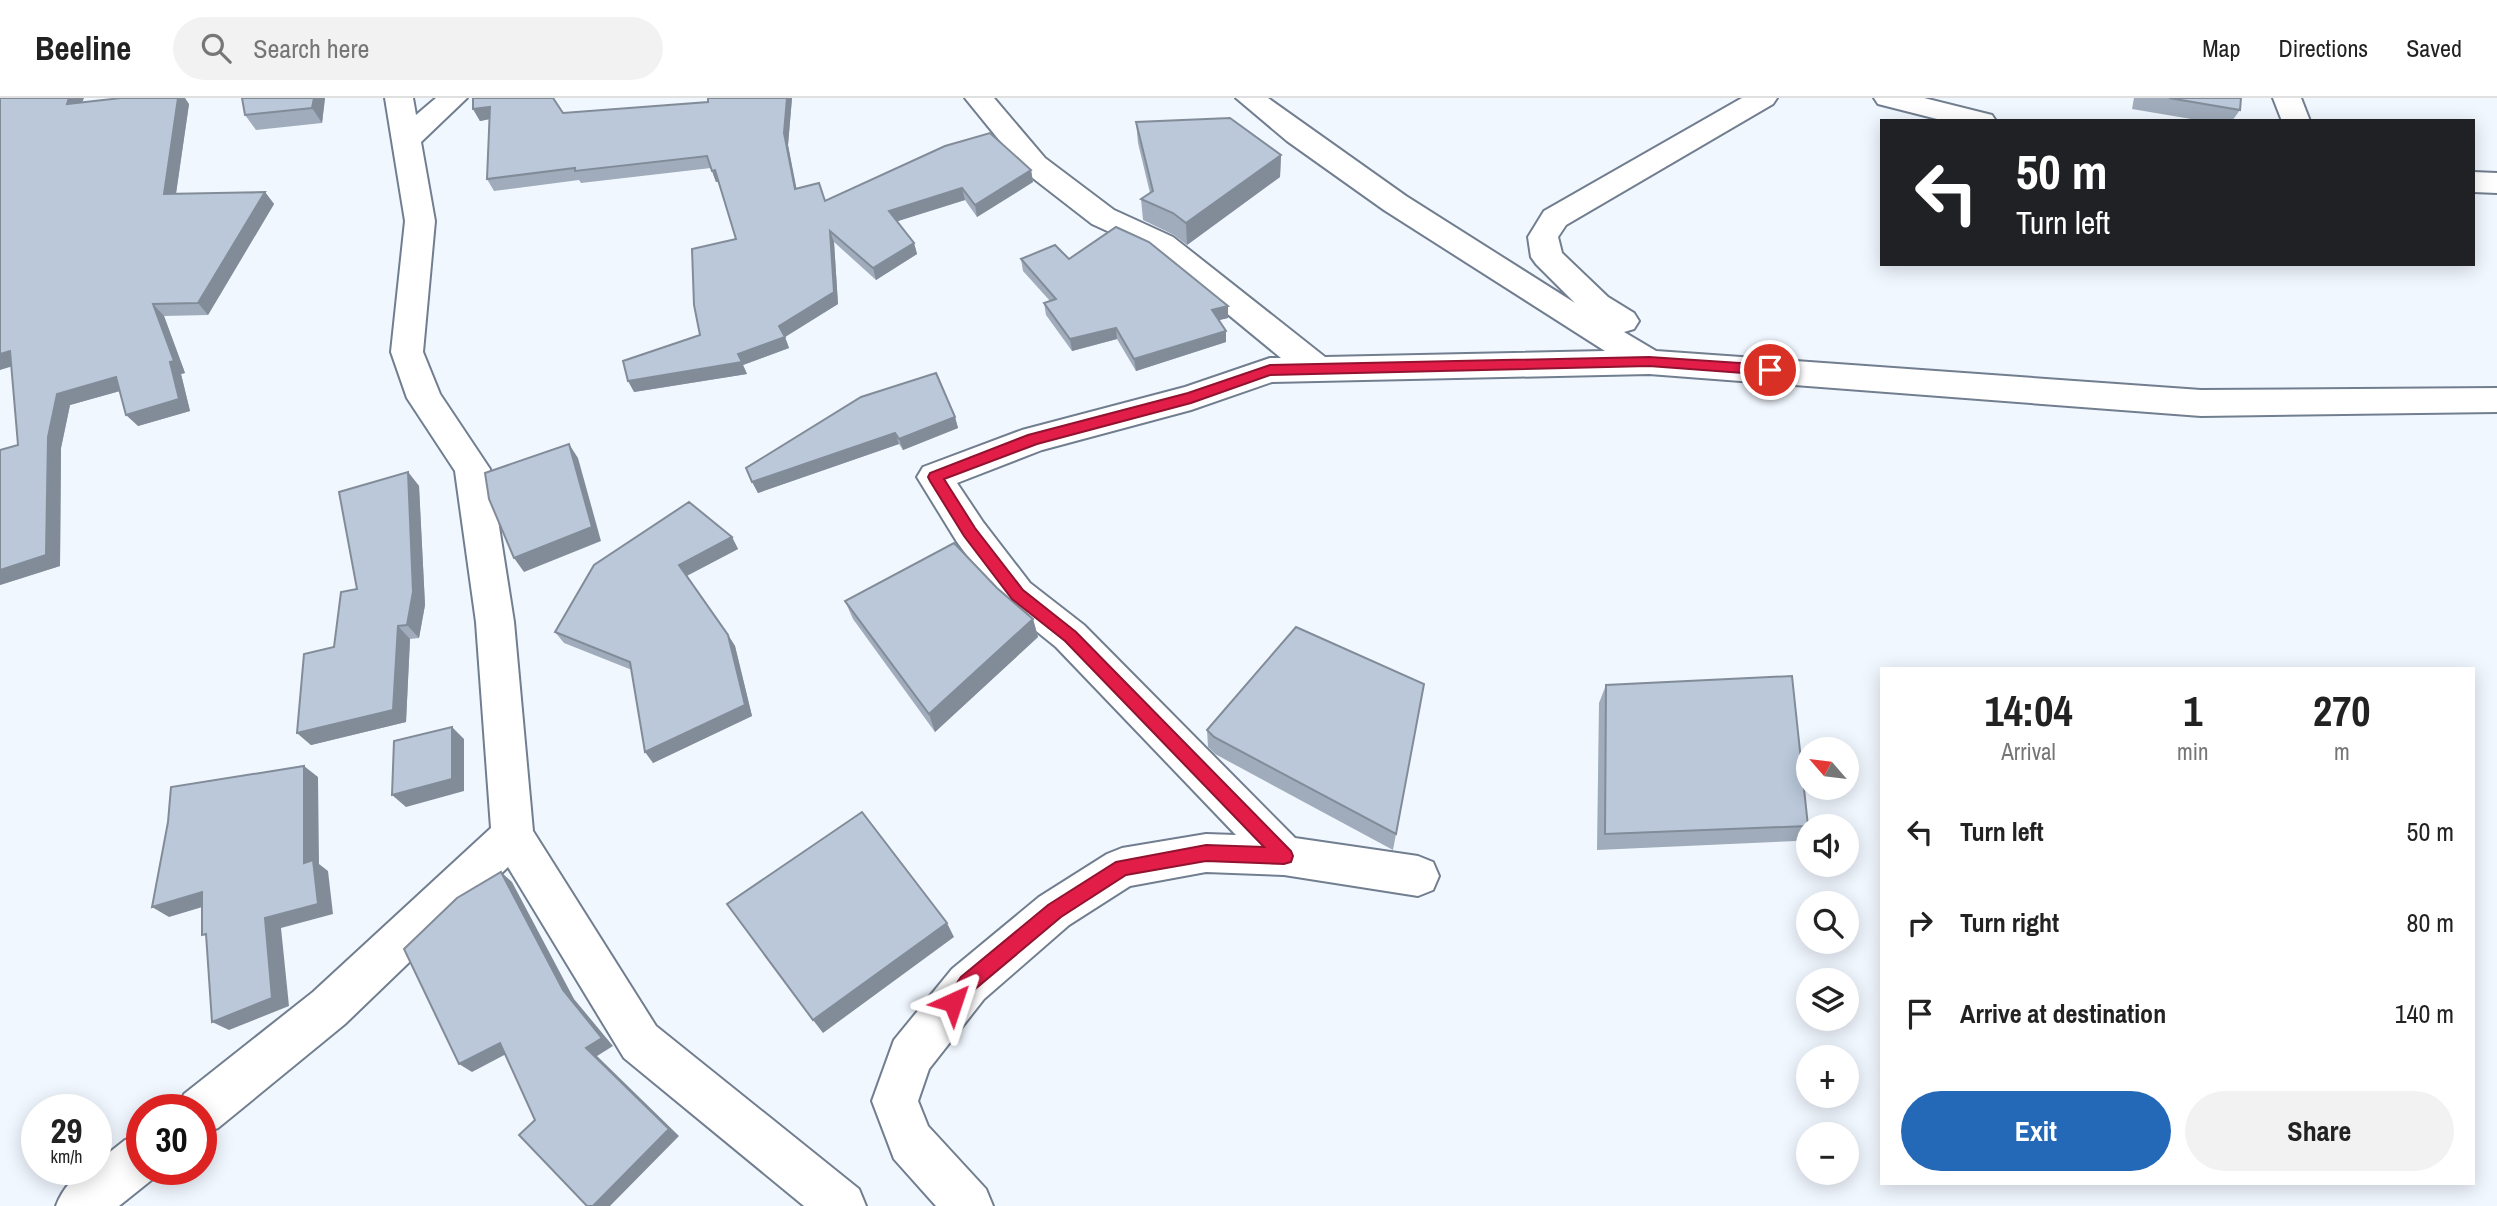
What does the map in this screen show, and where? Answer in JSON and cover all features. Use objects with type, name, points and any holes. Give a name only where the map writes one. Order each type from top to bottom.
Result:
[{"type":"street","points":[[399,98],[420,221],[407,352],[424,398],[471,469],[495,622],[512,835],[640,1042],[842,1206]]},
{"type":"street","points":[[406,140],[453,98]]},
{"type":"street","points":[[979,98],[1035,165],[1103,216],[1162,244],[1320,371]]},
{"type":"street","points":[[1250,98],[1298,136],[1503,275],[1649,362]]},
{"type":"street","points":[[1690,364],[1597,304],[1547,257],[1543,237],[1555,218],[1763,98]]},
{"type":"street","points":[[1888,98],[1974,119]]},
{"type":"street","points":[[2287,98],[2295,119]]},
{"type":"street","points":[[2475,182],[2497,183]]},
{"type":"street","points":[[1284,856],[1070,636],[1017,594],[970,532],[935,477],[1034,439],[1191,398],[1270,370],[1649,362],[2201,403],[2497,400]]},
{"type":"street","points":[[217,1098],[329,1008],[512,835]]},
{"type":"street","points":[[969,1206],[911,1142],[895,1101],[911,1056],[968,984],[1054,911],[1122,868],[1206,853],[1284,856],[1418,876]]},
{"type":"street","points":[[80,1206],[126,1170]]},
{"type":"building","points":[[0,98],[69,98],[67,104],[121,98],[178,98],[164,194],[265,192],[198,303],[153,304],[174,361],[170,362],[179,399],[126,415],[116,377],[57,394],[48,437],[46,555],[0,570],[0,450],[18,445],[10,351],[0,354]]},
{"type":"building","points":[[242,98],[314,98],[312,108],[245,115]]},
{"type":"building","points":[[473,98],[553,98],[563,113],[708,102],[708,98],[787,98],[784,133],[795,189],[819,183],[825,201],[945,146],[990,133],[1031,170],[975,205],[962,188],[889,211],[914,243],[873,268],[830,231],[834,292],[779,326],[785,337],[738,354],[742,362],[628,381],[623,361],[700,335],[694,305],[692,249],[736,239],[715,170],[712,171],[707,156],[487,179],[490,107],[473,109]]},
{"type":"building","points":[[2169,98],[2241,98],[2240,110]]},
{"type":"building","points":[[1230,118],[1281,155],[1186,223],[1173,213],[1141,199],[1153,191],[1136,122]]},
{"type":"building","points":[[1116,227],[1149,242],[1228,306],[1212,310],[1226,331],[1134,359],[1116,328],[1070,339],[1044,303],[1056,299],[1021,259],[1055,245],[1069,259]]},
{"type":"building","points":[[936,373],[955,417],[899,439],[895,433],[752,482],[746,468],[861,397]]},
{"type":"building","points":[[569,444],[592,527],[514,558],[489,499],[485,473]]},
{"type":"building","points":[[408,472],[413,592],[407,625],[398,626],[393,710],[297,733],[304,654],[334,647],[341,592],[357,589],[339,492]]},
{"type":"building","points":[[689,502],[732,537],[679,565],[728,635],[745,705],[645,752],[630,662],[555,632],[594,565]]},
{"type":"building","points":[[954,543],[997,588],[1033,619],[929,714],[845,601]]},
{"type":"building","points":[[1296,627],[1424,684],[1396,834],[1214,737],[1207,730]]},
{"type":"building","points":[[1792,676],[1799,737],[1796,737],[1796,800],[1805,800],[1807,814],[1796,814],[1796,826],[1605,834],[1606,685]]},
{"type":"building","points":[[452,727],[452,779],[392,795],[394,741]]},
{"type":"building","points":[[304,766],[304,863],[313,860],[318,904],[265,918],[272,998],[212,1022],[206,934],[202,935],[202,892],[152,907],[168,822],[171,787]]},
{"type":"building","points":[[862,812],[947,923],[813,1020],[727,904]]},
{"type":"building","points":[[501,872],[563,990],[602,1038],[586,1048],[669,1129],[593,1206],[587,1206],[519,1135],[535,1120],[500,1043],[459,1064],[404,949],[457,898]]},
{"type":"route","points":[[953,1002],[968,984],[1054,911],[1122,868],[1206,853],[1284,856],[1070,636],[1017,594],[970,532],[935,477],[1034,439],[1191,398],[1270,370],[1649,362],[1770,370]]}]
